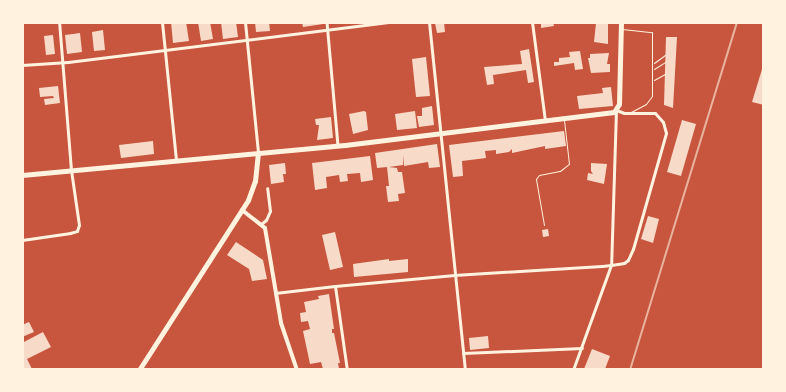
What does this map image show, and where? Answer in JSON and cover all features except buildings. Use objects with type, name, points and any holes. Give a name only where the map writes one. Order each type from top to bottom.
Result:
[{"type":"main road","points":[[22,176],[176,160],[258,154],[440,134],[564,119],[616,110],[619,104],[620,22]]},
{"type":"main road","points":[[139,370],[242,210],[255,182],[258,154]]},
{"type":"street","points":[[22,240],[77,231],[79,225],[72,170],[59,22]]},
{"type":"street","points":[[162,22],[176,160]]},
{"type":"street","points":[[245,22],[258,154]]},
{"type":"street","points":[[327,22],[338,145]]},
{"type":"street","points":[[22,65],[62,62],[391,22]]},
{"type":"street","points":[[429,22],[465,370]]},
{"type":"street","points":[[532,22],[545,121]]},
{"type":"street","points":[[275,293],[454,275],[611,265],[624,263],[631,255],[666,133],[663,122],[655,113],[628,113],[616,110],[611,265],[573,370]]},
{"type":"street","points":[[261,224],[266,220],[270,211],[267,188]]},
{"type":"street","points":[[242,210],[265,228],[281,322],[297,370]]},
{"type":"street","points":[[335,286],[347,370]]},
{"type":"street","points":[[463,353],[582,348]]},
{"type":"lane","points":[[620,29],[652,32],[653,80],[650,101],[628,113]]},
{"type":"lane","points":[[653,63],[665,55]]},
{"type":"lane","points":[[653,70],[665,62]]},
{"type":"lane","points":[[653,80],[665,74]]},
{"type":"lane","points":[[544,225],[536,179],[539,175],[560,171],[569,164],[564,119]]},
{"type":"railway","points":[[630,370],[737,22]]}]
